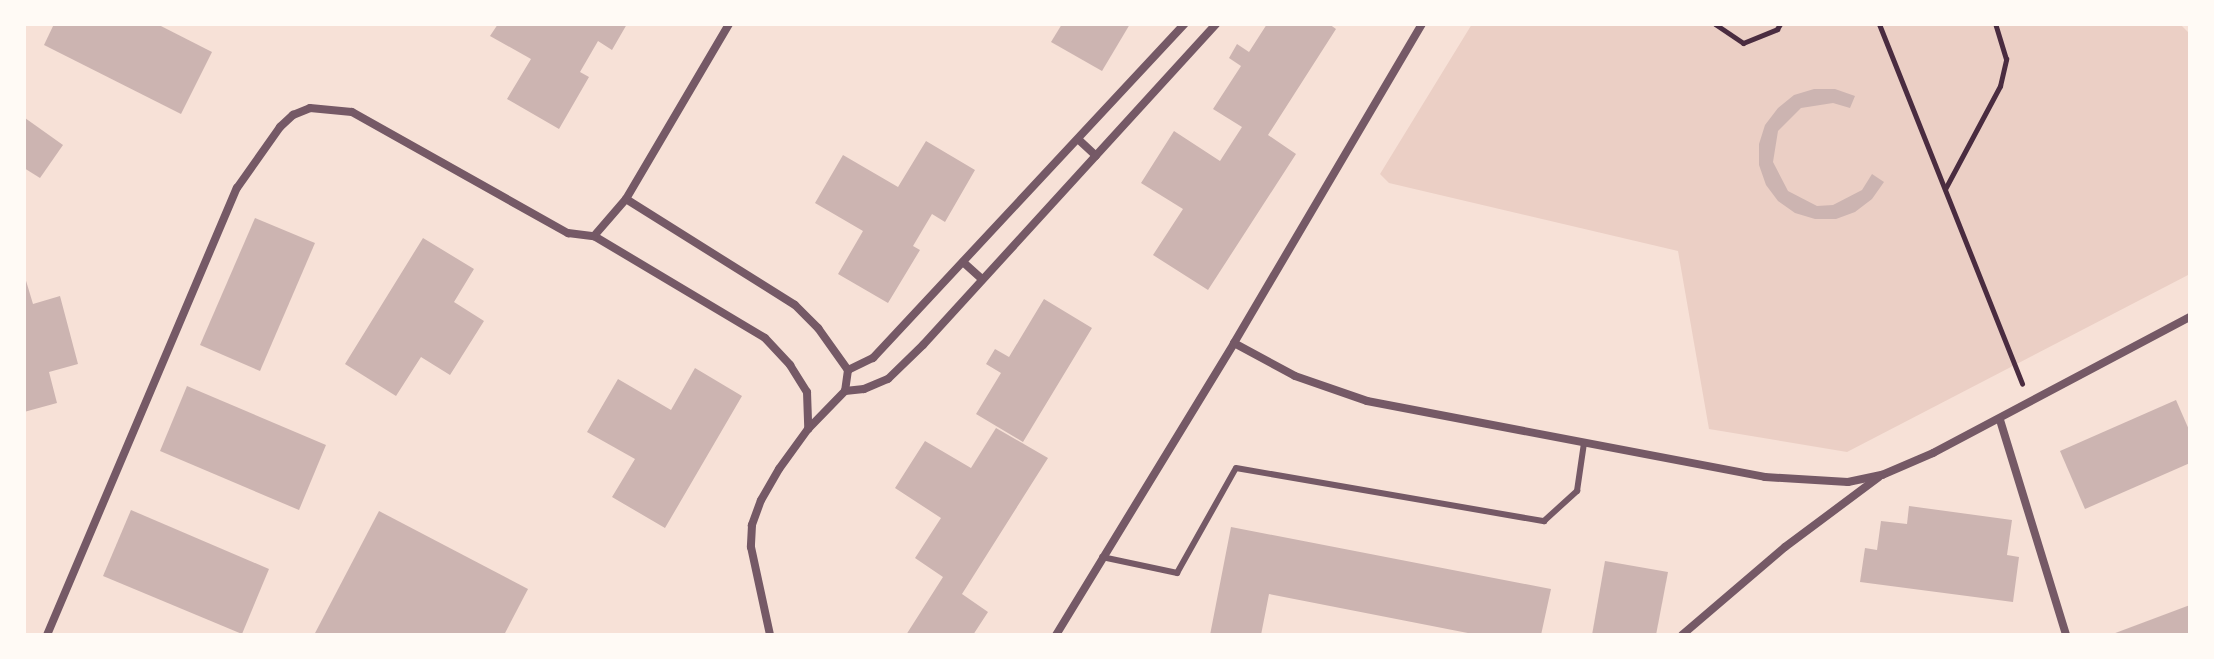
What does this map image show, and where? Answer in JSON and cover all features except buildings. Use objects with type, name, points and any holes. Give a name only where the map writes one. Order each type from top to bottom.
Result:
[{"type":"street","points":[[594,236],[626,199],[729,24]]},
{"type":"street","points":[[848,370],[873,358],[1185,24]]},
{"type":"street","points":[[845,391],[864,389],[888,379],[1216,24]]},
{"type":"street","points":[[1056,635],[1234,343],[1422,24]]},
{"type":"street","points":[[47,635],[237,188],[280,127],[293,115],[310,108],[352,112],[568,233],[594,236],[765,338],[790,365],[807,392],[808,429]]},
{"type":"street","points":[[1079,140],[1096,156]]},
{"type":"street","points":[[626,199],[795,305],[818,328],[848,370],[845,391],[808,429],[767,490],[752,525],[751,547],[770,635]]},
{"type":"street","points":[[963,262],[982,279]]},
{"type":"street","points":[[1682,635],[1785,547],[1882,475],[2000,420],[2190,317]]},
{"type":"street","points":[[1234,343],[1295,376],[1367,401],[1765,477],[1848,482],[1882,475]]},
{"type":"street","points":[[2000,420],[2066,635]]},
{"type":"lane","points":[[1102,557],[1177,573],[1236,468],[1544,521],[1577,491],[1584,443]]},
{"type":"path","points":[[1715,24],[1743,43],[1780,24]]},
{"type":"path","points":[[1879,24],[2030,404]]},
{"type":"path","points":[[1945,190],[2000,86],[2006,59],[1995,24]]},
{"type":"shaded area","points":[[1472,24],[2180,24],[2190,34],[2190,274],[1847,452],[1709,429],[1678,251],[1389,183],[1380,174]]}]
